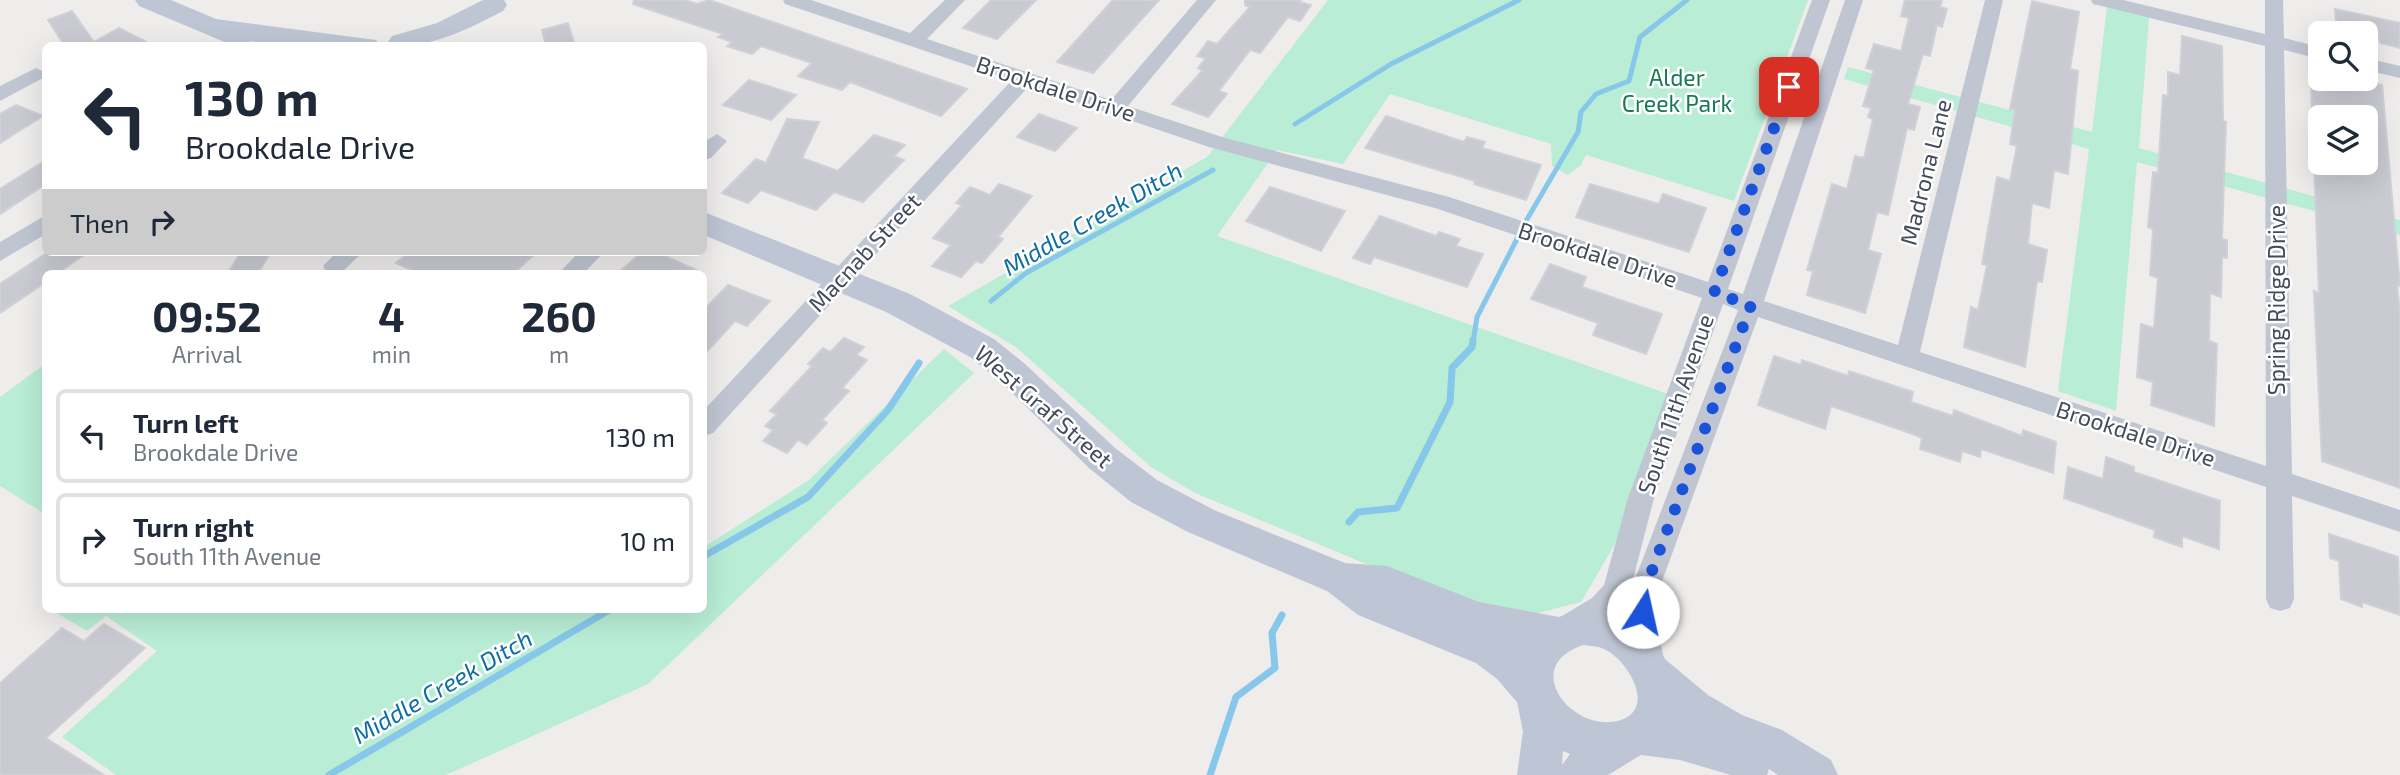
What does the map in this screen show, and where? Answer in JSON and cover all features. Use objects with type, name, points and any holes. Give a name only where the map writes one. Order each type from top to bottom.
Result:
[{"type":"main road","points":[[148,0],[252,42]]},
{"type":"main road","points":[[414,42],[447,29],[498,2]]},
{"type":"main road","points":[[450,42],[498,2]]},
{"type":"main road","points":[[217,27],[318,42]]},
{"type":"main road","name":"West Graf Street","points":[[707,224],[898,303],[982,348],[1102,458],[1144,491],[1201,521],[1341,579],[1372,603],[1490,650],[1511,666],[1550,718],[1567,732],[1588,740],[1610,743],[1633,736],[1676,738],[1702,744],[1762,766],[1815,774]]},
{"type":"main road","name":"West Graf Street","points":[[1341,579],[1387,583],[1476,619],[1521,630],[1560,632],[1583,627],[1603,630],[1622,638],[1639,651],[1653,671],[1693,709],[1729,730],[1767,744],[1815,774]]},
{"type":"main road","points":[[1539,775],[1544,731],[1532,665],[1538,650],[1560,632]]},
{"type":"main road","points":[[1579,775],[1595,758],[1633,736],[1654,716],[1659,701],[1653,671]]},
{"type":"street","name":"Brookdale Drive","points":[[792,0],[1262,156],[1441,202],[2400,521]]},
{"type":"street","points":[[913,41],[956,0]]},
{"type":"street","points":[[1115,108],[1207,0]]},
{"type":"street","name":"South 11th Avenue","points":[[1560,632],[1602,607],[1616,591],[1641,498],[1821,0]]},
{"type":"street","name":"South 11th Avenue","points":[[1653,671],[1642,620],[1646,587],[1751,305],[1854,0]]},
{"type":"street","name":"Madrona Lane","points":[[1907,357],[1994,0]]},
{"type":"street","points":[[2100,0],[2308,50]]},
{"type":"street","name":"Spring Ridge Drive","points":[[2274,0],[2280,599]]},
{"type":"street","points":[[2378,67],[2400,72]]},
{"type":"street","points":[[0,95],[36,74]]},
{"type":"street","name":"Macnab Street","points":[[707,423],[1025,78]]},
{"type":"street","points":[[0,253],[42,226]]},
{"type":"street","points":[[573,270],[589,256]]},
{"type":"green space","name":"Alder Creek Park","points":[[1328,0],[1808,0],[1734,201],[1586,155],[1581,165],[1568,175],[1552,166],[1551,144],[1390,94],[1343,164],[1277,150],[1217,236],[1668,394],[1615,544],[1581,602],[1523,617],[1477,610],[1195,493],[1151,467],[1017,348],[948,306],[1207,157]]},
{"type":"green space","points":[[2107,7],[2149,17],[2139,148],[2400,220],[2400,235],[2137,162],[2116,411],[2058,391],[2089,149],[1844,79],[1848,67],[2092,132]]},
{"type":"green space","points":[[944,349],[974,373],[648,684],[446,775],[116,775],[62,737],[157,651],[106,616],[87,631],[57,613],[707,613],[707,545],[809,480]]},
{"type":"green space","points":[[42,366],[42,512],[0,486],[0,397]]},
{"type":"building","points":[[634,0],[685,0],[697,4],[709,0],[967,89],[941,116],[850,82],[842,90],[798,76],[812,63],[761,46],[752,54],[727,46],[732,42],[718,37],[723,34],[633,4]]},
{"type":"building","points":[[991,0],[1036,0],[997,39],[963,28]]},
{"type":"building","points":[[1113,0],[1159,0],[1093,73],[1057,62]]},
{"type":"building","points":[[1245,0],[1301,0],[1299,2],[1311,5],[1300,21],[1288,17],[1260,53],[1250,50],[1219,91],[1227,94],[1208,117],[1172,104],[1203,70],[1198,68],[1206,58],[1197,56],[1208,41],[1217,44],[1250,7],[1245,5]]},
{"type":"building","points":[[1905,0],[1942,0],[1940,7],[1947,9],[1942,27],[1937,25],[1930,56],[1923,54],[1908,104],[1920,107],[1914,130],[1907,128],[1888,215],[1877,212],[1868,250],[1881,254],[1865,313],[1807,295],[1813,271],[1807,270],[1832,184],[1847,189],[1855,156],[1864,158],[1873,119],[1868,117],[1871,108],[1863,106],[1874,70],[1866,68],[1874,44],[1901,51],[1909,18],[1901,16]]},
{"type":"building","points":[[2032,1],[2079,12],[2070,69],[2078,71],[2068,174],[2054,170],[2049,208],[2032,203],[2028,244],[2047,250],[2042,282],[2037,281],[2025,367],[1964,347],[1971,307],[1978,310],[1987,265],[1982,264],[1997,177],[2010,181],[2017,146],[2010,144],[2015,110],[2010,109]]},
{"type":"building","points":[[2335,9],[2400,23],[2400,48],[2380,43],[2378,21],[2336,21]]},
{"type":"building","points":[[72,11],[94,42],[62,42],[48,20]]},
{"type":"building","points":[[568,23],[574,42],[545,42],[542,30]]},
{"type":"building","points":[[119,28],[146,42],[94,42]]},
{"type":"building","points":[[2182,36],[2222,46],[2223,121],[2226,122],[2222,239],[2227,240],[2227,258],[2222,257],[2221,297],[2210,293],[2209,341],[2217,344],[2214,426],[2151,405],[2153,382],[2137,377],[2141,324],[2154,328],[2158,278],[2150,275],[2153,229],[2148,227],[2153,172],[2158,173],[2163,95],[2168,96],[2168,72],[2180,75]]},
{"type":"building","points":[[749,80],[796,95],[771,120],[723,105]]},
{"type":"building","points":[[2378,84],[2382,85],[2400,286],[2397,285],[2400,314],[2400,488],[2322,461],[2314,291],[2319,293],[2314,175],[2378,175],[2378,105],[2312,105],[2311,91],[2378,91]]},
{"type":"building","points":[[16,105],[42,117],[0,143],[0,114]]},
{"type":"building","points":[[1039,114],[1077,128],[1055,151],[1017,137]]},
{"type":"building","points":[[1386,116],[1464,142],[1467,137],[1485,142],[1482,148],[1541,165],[1526,200],[1474,184],[1475,181],[1365,148]]},
{"type":"building","points":[[787,119],[819,122],[802,158],[838,171],[874,135],[905,145],[894,156],[904,160],[863,202],[834,192],[816,210],[761,190],[748,203],[722,193],[756,159],[766,163]]},
{"type":"building","points":[[42,163],[42,187],[0,214],[0,189]]},
{"type":"building","points":[[999,184],[1032,196],[998,237],[1003,239],[982,263],[976,261],[961,277],[932,266],[951,245],[933,238],[962,205],[956,203],[970,187],[990,195]]},
{"type":"building","points":[[1590,184],[1659,204],[1663,194],[1706,208],[1689,252],[1576,217]]},
{"type":"building","points":[[1270,187],[1345,211],[1321,251],[1246,221]]},
{"type":"building","points":[[1380,216],[1436,236],[1439,232],[1460,239],[1456,246],[1483,254],[1467,287],[1374,257],[1370,264],[1353,258]]},
{"type":"building","points":[[42,256],[82,256],[62,270],[42,270],[42,285],[0,313],[0,284]]},
{"type":"building","points":[[239,256],[269,256],[260,270],[230,270]]},
{"type":"building","points":[[404,256],[533,256],[517,270],[411,270],[396,263]]},
{"type":"building","points":[[637,256],[665,256],[696,270],[621,270]]},
{"type":"building","points":[[1550,264],[1586,277],[1582,287],[1662,314],[1646,354],[1593,335],[1598,323],[1531,299]]},
{"type":"building","points":[[728,285],[770,301],[747,326],[735,321],[707,352],[707,307]]},
{"type":"building","points":[[844,338],[864,347],[856,355],[867,360],[842,388],[849,391],[822,420],[827,423],[807,445],[798,440],[787,453],[763,441],[773,430],[765,426],[777,414],[770,411],[812,366],[808,364],[823,348],[830,352]]},
{"type":"building","points":[[1774,356],[1801,365],[1802,360],[1848,376],[1849,371],[1913,392],[1911,402],[1953,416],[1954,410],[2022,436],[2023,430],[2056,442],[2053,473],[1981,449],[1980,457],[1962,451],[1960,462],[1920,449],[1922,438],[1913,434],[1831,406],[1825,429],[1758,405]]},
{"type":"building","points":[[2106,457],[2134,467],[2134,472],[2220,501],[2219,549],[2182,536],[2182,547],[2154,537],[2155,530],[2064,498],[2068,467],[2103,479]]},
{"type":"building","points":[[2329,534],[2398,557],[2400,615],[2362,602],[2362,607],[2341,599],[2339,561],[2330,558]]},
{"type":"building","points":[[104,624],[145,648],[46,738],[104,775],[0,775],[0,683],[62,628],[84,641]]},
{"type":"waterway","name":"Middle Creek Ditch","points":[[1295,124],[1391,64],[1519,0]]},
{"type":"waterway","points":[[1526,221],[1578,132],[1581,112],[1596,94],[1629,81],[1640,37],[1687,0]]},
{"type":"waterway","name":"Middle Creek Ditch","points":[[991,301],[1026,273],[1213,170]]},
{"type":"waterway","points":[[1473,342],[1477,317],[1518,237]]},
{"type":"waterway","points":[[1349,522],[1358,512],[1397,508],[1450,402],[1452,368],[1472,347],[1473,340]]},
{"type":"waterway","name":"Middle Creek Ditch","points":[[707,554],[808,497],[888,410],[919,363]]},
{"type":"waterway","name":"Middle Creek Ditch","points":[[329,775],[604,613]]},
{"type":"waterway","points":[[1210,775],[1236,697],[1275,668],[1272,633],[1282,615]]},
{"type":"route","points":[[1643,612],[1646,587],[1751,305],[1714,293],[1789,87]]}]
